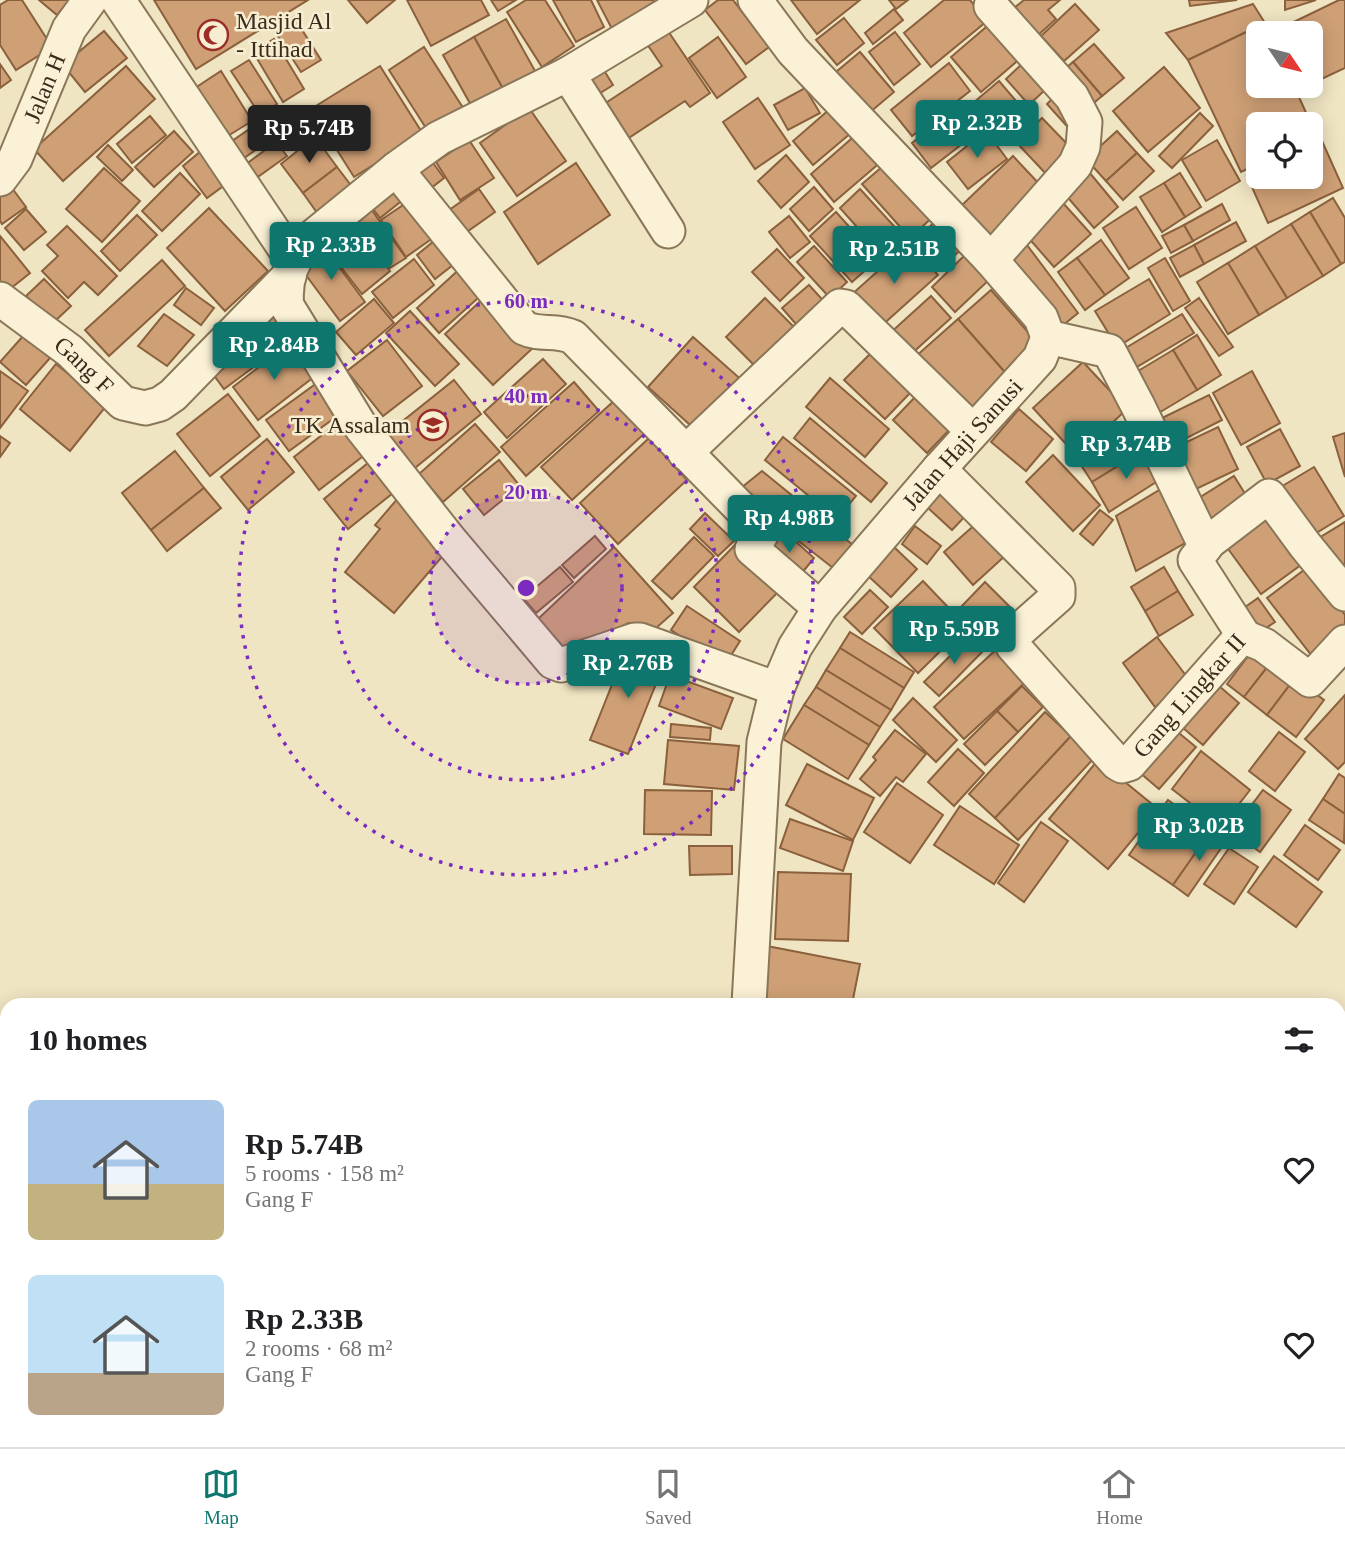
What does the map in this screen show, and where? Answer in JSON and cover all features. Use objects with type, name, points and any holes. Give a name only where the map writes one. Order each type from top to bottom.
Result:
[{"type":"street","name":"Jalan H","points":[[0,179],[20,150],[69,29],[90,0]]},
{"type":"street","points":[[118,0],[292,269],[285,289],[287,306],[361,427],[449,539],[553,662],[561,665],[635,639],[777,689]]},
{"type":"street","name":"Gang F","points":[[0,299],[70,351],[123,404],[145,408],[160,404],[173,395],[292,269],[298,252],[314,235],[396,169],[439,138],[568,74],[691,0]]},
{"type":"street","points":[[755,0],[793,51],[991,260],[1041,318],[1048,337],[1109,351],[1206,546]]},
{"type":"street","points":[[991,6],[1072,97],[1085,122],[1083,147],[1075,165],[991,260]]},
{"type":"street","points":[[568,74],[668,231]]},
{"type":"street","points":[[396,169],[524,328],[534,333],[561,332],[572,337],[762,530],[752,549],[820,608]]},
{"type":"street","points":[[685,453],[840,306],[846,307],[973,430]]},
{"type":"street","name":"Jalan Haji Sanusi","points":[[749,998],[764,742],[777,689],[795,647],[820,608],[973,430],[1040,358],[1048,337]]},
{"type":"street","name":"Gang Lingkar II","points":[[939,469],[1058,588],[1058,596],[1013,636],[1011,641],[1122,766],[1129,764],[1244,636],[1264,645],[1310,680],[1345,642]]},
{"type":"street","points":[[1244,636],[1195,560],[1206,546],[1269,496],[1345,594]]},
{"type":"building","points":[[8,0],[22,0],[52,47],[16,70],[0,45],[0,5]]},
{"type":"building","points":[[39,0],[70,0],[57,15]]},
{"type":"building","name":"Masjid Al - Ittihad","points":[[154,0],[308,0],[196,69]]},
{"type":"building","points":[[348,0],[395,0],[367,23]]},
{"type":"building","points":[[407,0],[481,0],[489,15],[431,46]]},
{"type":"building","points":[[491,0],[516,0],[498,11]]},
{"type":"building","points":[[526,0],[545,0],[574,46],[542,67],[507,12]]},
{"type":"building","points":[[553,0],[591,0],[604,27],[576,42]]},
{"type":"building","points":[[597,0],[653,0],[657,7],[613,31]]},
{"type":"building","points":[[718,0],[733,0],[769,47],[746,64],[705,10]]},
{"type":"building","points":[[791,0],[860,0],[817,34]]},
{"type":"building","points":[[889,0],[908,0],[896,9]]},
{"type":"building","points":[[944,0],[970,0],[987,21],[931,67],[904,33]]},
{"type":"building","points":[[1024,0],[1060,0],[1048,10],[1056,19],[1027,45],[1003,17]]},
{"type":"building","points":[[1189,0],[1237,0],[1190,6]]},
{"type":"building","points":[[1285,0],[1316,0],[1285,10]]},
{"type":"building","points":[[1339,0],[1345,0],[1345,68],[1323,78],[1323,21],[1296,21]]},
{"type":"building","points":[[1075,4],[1099,30],[1064,61],[1041,36]]},
{"type":"building","points":[[1253,4],[1264,21],[1246,21],[1246,32],[1188,60],[1166,33]]},
{"type":"building","points":[[894,9],[903,20],[873,44],[865,33]]},
{"type":"building","points":[[294,17],[321,60],[301,72],[274,30]]},
{"type":"building","points":[[844,18],[864,43],[837,65],[816,40]]},
{"type":"building","points":[[506,19],[539,78],[507,96],[474,37]]},
{"type":"building","points":[[992,22],[1022,57],[981,92],[951,57]]},
{"type":"building","points":[[104,31],[127,58],[85,92],[63,65]]},
{"type":"building","points":[[668,31],[710,93],[690,107],[685,101],[621,143],[598,108],[662,66],[647,44]]},
{"type":"building","points":[[895,32],[920,64],[894,85],[869,52]]},
{"type":"building","points":[[1246,32],[1246,98],[1299,98],[1306,112],[1246,112],[1246,170],[1241,172],[1188,60]]},
{"type":"building","points":[[474,37],[507,96],[476,114],[443,55]]},
{"type":"building","points":[[718,37],[746,77],[717,98],[689,58]]},
{"type":"building","points":[[274,39],[304,89],[283,102],[253,52]]},
{"type":"building","points":[[1094,44],[1124,78],[1102,96],[1073,62]]},
{"type":"building","points":[[424,47],[467,114],[431,136],[389,70]]},
{"type":"building","points":[[860,52],[894,92],[869,113],[836,72]]},
{"type":"building","points":[[249,60],[277,104],[260,115],[231,71]]},
{"type":"building","points":[[1024,62],[1047,88],[1029,105],[1006,79]]},
{"type":"building","points":[[1073,62],[1102,96],[1088,108],[1059,74]]},
{"type":"building","points":[[949,63],[970,91],[912,136],[891,110]]},
{"type":"building","points":[[0,64],[11,80],[0,88]]},
{"type":"building","points":[[600,64],[613,85],[591,99],[577,78]]},
{"type":"building","points":[[126,66],[155,99],[63,181],[34,149]]},
{"type":"building","points":[[380,66],[423,134],[354,177],[311,109]]},
{"type":"building","points":[[1164,67],[1200,108],[1148,152],[1113,111]]},
{"type":"building","points":[[221,71],[252,121],[223,139],[192,90]]},
{"type":"building","points":[[999,81],[1017,102],[992,124],[973,103]]},
{"type":"building","points":[[805,88],[820,113],[788,130],[774,105]]},
{"type":"building","points":[[1057,94],[1074,134],[1047,104]]},
{"type":"building","points":[[758,98],[790,145],[755,169],[723,122]]},
{"type":"building","points":[[964,102],[984,127],[931,168],[912,143]]},
{"type":"building","points":[[1026,107],[1035,119],[1006,142],[997,130]]},
{"type":"building","points":[[529,108],[566,161],[517,196],[480,143]]},
{"type":"building","points":[[830,109],[851,133],[813,165],[793,141]]},
{"type":"building","points":[[277,110],[289,127],[244,158],[232,141]]},
{"type":"building","points":[[1200,113],[1213,126],[1172,168],[1159,156]]},
{"type":"building","points":[[150,116],[166,135],[132,163],[117,144]]},
{"type":"building","points":[[1042,118],[1074,151],[1048,176],[1017,143]]},
{"type":"building","points":[[174,131],[193,152],[154,187],[135,167]]},
{"type":"building","points":[[986,131],[1007,159],[968,189],[947,162]]},
{"type":"building","points":[[1117,131],[1137,153],[1106,181],[1086,159]]},
{"type":"building","points":[[858,133],[882,161],[834,202],[811,174]]},
{"type":"building","points":[[315,137],[337,167],[303,193],[281,164]]},
{"type":"building","points":[[469,140],[494,178],[460,200],[436,162]]},
{"type":"building","points":[[1217,140],[1240,181],[1206,201],[1182,160]]},
{"type":"building","points":[[276,142],[287,156],[251,182],[241,168]]},
{"type":"building","points":[[1323,143],[1343,188],[1268,223],[1253,189],[1323,189]]},
{"type":"building","points":[[108,145],[133,170],[122,181],[97,157]]},
{"type":"building","points":[[201,151],[226,184],[207,198],[183,166]]},
{"type":"building","points":[[1137,153],[1154,171],[1123,200],[1106,181]]},
{"type":"building","points":[[786,155],[809,182],[781,208],[758,181]]},
{"type":"building","points":[[428,156],[444,178],[426,192],[409,169]]},
{"type":"building","points":[[1013,156],[1043,188],[989,239],[959,208]]},
{"type":"building","points":[[889,161],[936,214],[910,238],[862,184]]},
{"type":"building","points":[[576,163],[610,215],[538,264],[504,212]]},
{"type":"building","points":[[337,167],[353,188],[318,214],[303,193]]},
{"type":"building","points":[[104,168],[140,201],[102,242],[66,209]]},
{"type":"building","points":[[1089,172],[1118,207],[1094,228],[1064,193]]},
{"type":"building","points":[[180,173],[200,194],[162,231],[142,211]]},
{"type":"building","points":[[1180,173],[1201,207],[1185,217],[1164,183]]},
{"type":"building","points":[[396,179],[409,195],[380,218],[367,201]]},
{"type":"building","points":[[1164,183],[1185,217],[1162,232],[1140,197]]},
{"type":"building","points":[[9,184],[26,207],[2,224],[0,191]]},
{"type":"building","points":[[814,187],[833,209],[809,231],[790,209]]},
{"type":"building","points":[[479,189],[495,212],[461,236],[445,213]]},
{"type":"building","points":[[860,189],[903,236],[882,255],[840,208]]},
{"type":"building","points":[[415,197],[440,233],[406,257],[381,220]]},
{"type":"building","points":[[1333,198],[1345,218],[1345,262],[1341,264],[1310,212]]},
{"type":"building","points":[[366,202],[406,258],[390,268],[351,213]]},
{"type":"building","points":[[1063,203],[1091,234],[1054,267],[1026,235]]},
{"type":"building","points":[[1222,204],[1230,220],[1193,241],[1184,225]]},
{"type":"building","points":[[1136,207],[1162,248],[1129,269],[1103,228]]},
{"type":"building","points":[[209,208],[268,271],[225,311],[167,248]]},
{"type":"building","points":[[26,209],[46,232],[24,250],[5,228]]},
{"type":"building","points":[[836,212],[878,259],[852,282],[810,236]]},
{"type":"building","points":[[1310,212],[1341,264],[1323,276],[1291,224]]},
{"type":"building","points":[[137,215],[157,235],[120,271],[101,251]]},
{"type":"building","points":[[789,216],[810,242],[790,258],[769,232]]},
{"type":"building","points":[[348,217],[390,271],[362,294],[319,239]]},
{"type":"building","points":[[938,219],[964,247],[938,270],[913,242]]},
{"type":"building","points":[[1236,222],[1246,241],[1204,264],[1194,245]]},
{"type":"building","points":[[1291,224],[1323,276],[1287,298],[1255,246]]},
{"type":"building","points":[[1184,225],[1193,241],[1171,253],[1162,236]]},
{"type":"building","points":[[67,226],[117,276],[98,295],[84,282],[68,298],[42,271],[58,256],[47,245]]},
{"type":"building","points":[[0,236],[30,273],[0,297]]},
{"type":"building","points":[[440,236],[458,261],[435,279],[417,255]]},
{"type":"building","points":[[1101,240],[1129,278],[1105,295],[1077,258]]},
{"type":"building","points":[[1024,241],[1078,313],[1062,326],[1008,254]]},
{"type":"building","points":[[909,243],[938,275],[879,328],[850,296]]},
{"type":"building","points":[[322,244],[365,302],[340,321],[297,263]]},
{"type":"building","points":[[1194,245],[1204,264],[1180,277],[1170,258]]},
{"type":"building","points":[[814,246],[847,282],[830,298],[797,262]]},
{"type":"building","points":[[1255,246],[1287,298],[1259,315],[1228,263]]},
{"type":"building","points":[[777,249],[804,278],[780,301],[752,272]]},
{"type":"building","points":[[968,252],[992,277],[955,312],[932,287]]},
{"type":"building","points":[[1077,258],[1105,295],[1085,310],[1058,272]]},
{"type":"building","points":[[1165,258],[1190,301],[1173,311],[1148,268]]},
{"type":"building","points":[[414,259],[434,285],[393,318],[372,292]]},
{"type":"building","points":[[162,260],[185,286],[109,356],[85,330]]},
{"type":"building","points":[[1228,263],[1259,315],[1228,334],[1197,282]]},
{"type":"building","points":[[464,265],[487,290],[439,333],[417,308]]},
{"type":"building","points":[[44,279],[71,306],[53,323],[26,296]]},
{"type":"building","points":[[1149,279],[1170,314],[1117,347],[1095,311]]},
{"type":"building","points":[[809,285],[829,307],[802,331],[782,308]]},
{"type":"building","points":[[186,288],[214,308],[201,325],[174,305]]},
{"type":"building","points":[[991,290],[1042,348],[1010,378],[958,319]]},
{"type":"building","points":[[487,295],[535,346],[493,385],[445,334]]},
{"type":"building","points":[[931,296],[951,318],[909,356],[889,334]]},
{"type":"building","points":[[765,298],[797,330],[758,369],[726,337]]},
{"type":"building","points":[[1199,298],[1233,347],[1219,356],[1185,308]]},
{"type":"building","points":[[374,299],[394,323],[356,355],[336,332]]},
{"type":"building","points":[[273,300],[295,330],[277,344],[255,313]]},
{"type":"building","points":[[410,311],[459,364],[435,386],[386,333]]},
{"type":"building","points":[[164,314],[194,335],[167,366],[138,346]]},
{"type":"building","points":[[1182,314],[1194,333],[1135,368],[1124,349]]},
{"type":"building","points":[[958,319],[1010,378],[966,415],[915,357]]},
{"type":"building","points":[[257,328],[275,351],[224,389],[207,366]]},
{"type":"building","points":[[24,335],[50,358],[26,385],[0,362]]},
{"type":"building","points":[[1197,335],[1221,375],[1197,390],[1173,350]]},
{"type":"building","points":[[693,337],[745,383],[699,433],[648,387]]},
{"type":"building","points":[[387,340],[422,386],[383,416],[347,371]]},
{"type":"building","points":[[290,343],[315,376],[258,420],[233,387]]},
{"type":"building","points":[[1173,350],[1197,390],[1157,414],[1133,374]]},
{"type":"building","points":[[871,353],[911,392],[885,419],[844,380]]},
{"type":"building","points":[[543,359],[566,384],[507,438],[484,412]]},
{"type":"building","points":[[1083,362],[1127,409],[1077,456],[1033,408]]},
{"type":"building","points":[[56,364],[107,405],[70,451],[20,409]]},
{"type":"building","points":[[0,371],[28,391],[0,428]]},
{"type":"building","points":[[1252,371],[1280,423],[1241,445],[1213,393]]},
{"type":"building","points":[[830,378],[889,429],[865,457],[806,407]]},
{"type":"building","name":"TK Assalam","points":[[454,380],[481,414],[410,472],[384,436]]},
{"type":"building","points":[[574,382],[599,411],[526,476],[501,447]]},
{"type":"building","points":[[317,383],[340,414],[289,451],[266,420]]},
{"type":"building","points":[[920,392],[954,425],[927,453],[893,420]]},
{"type":"building","points":[[228,394],[260,436],[210,476],[177,434]]},
{"type":"building","points":[[1209,395],[1222,420],[1171,446],[1158,420]]},
{"type":"building","points":[[615,400],[645,433],[572,500],[541,467]]},
{"type":"building","points":[[1019,409],[1053,439],[1026,471],[991,442]]},
{"type":"building","points":[[345,417],[371,450],[319,490],[294,457]]},
{"type":"building","points":[[810,418],[887,483],[871,502],[794,438]]},
{"type":"building","points":[[475,424],[500,452],[443,502],[419,474]]},
{"type":"building","points":[[1130,427],[1144,450],[1092,482],[1077,459]]},
{"type":"building","points":[[1218,427],[1238,469],[1194,490],[1174,448]]},
{"type":"building","points":[[1280,429],[1300,466],[1267,484],[1247,447]]},
{"type":"building","points":[[1345,433],[1345,477],[1333,437]]},
{"type":"building","points":[[0,436],[10,443],[0,457]]},
{"type":"building","points":[[783,437],[856,496],[837,519],[765,460]]},
{"type":"building","points":[[649,438],[687,480],[618,544],[580,503]]},
{"type":"building","points":[[267,439],[294,472],[248,510],[221,477]]},
{"type":"building","points":[[1144,450],[1161,479],[1109,512],[1092,482]]},
{"type":"building","points":[[175,451],[204,488],[151,530],[122,493]]},
{"type":"building","points":[[1053,455],[1100,505],[1073,531],[1026,482]]},
{"type":"building","points":[[374,458],[398,489],[348,529],[324,499]]},
{"type":"building","points":[[499,460],[520,486],[484,515],[463,489]]},
{"type":"building","points":[[1314,467],[1344,516],[1308,538],[1279,488]]},
{"type":"building","points":[[762,471],[853,545],[833,568],[736,492]]},
{"type":"building","points":[[1234,476],[1252,505],[1212,529],[1194,501]]},
{"type":"building","points":[[1166,486],[1192,539],[1136,571],[1116,516]]},
{"type":"building","points":[[204,488],[221,508],[167,551],[151,530]]},
{"type":"building","points":[[943,489],[969,512],[952,530],[927,507]]},
{"type":"building","points":[[399,497],[446,552],[394,613],[345,572],[380,529],[375,525]]},
{"type":"building","points":[[1100,510],[1113,520],[1093,545],[1080,534]]},
{"type":"building","points":[[705,513],[734,541],[718,556],[690,529]]},
{"type":"building","points":[[1270,514],[1305,562],[1261,594],[1226,546]]},
{"type":"building","points":[[978,522],[1006,555],[973,585],[944,552]]},
{"type":"building","points":[[1345,522],[1345,577],[1314,541]]},
{"type":"building","points":[[915,526],[941,546],[927,564],[902,544]]},
{"type":"building","points":[[782,529],[814,558],[797,579],[764,554]]},
{"type":"building","points":[[595,536],[606,549],[574,578],[562,565]]},
{"type":"building","points":[[694,537],[714,556],[672,599],[652,581]]},
{"type":"building","points":[[735,545],[780,590],[739,632],[694,587]]},
{"type":"building","points":[[893,546],[917,569],[891,597],[866,574]]},
{"type":"building","points":[[614,547],[673,613],[647,636],[629,623],[567,651],[538,619]]},
{"type":"building","points":[[560,567],[573,582],[536,613],[523,598]]},
{"type":"building","points":[[1164,567],[1178,591],[1145,611],[1131,587]]},
{"type":"building","points":[[1308,567],[1345,615],[1345,630],[1312,656],[1267,598]]},
{"type":"building","points":[[923,581],[966,626],[918,673],[874,628]]},
{"type":"building","points":[[985,582],[1019,616],[992,643],[959,609]]},
{"type":"building","points":[[870,590],[888,607],[862,634],[844,617]]},
{"type":"building","points":[[1178,591],[1193,615],[1159,636],[1145,611]]},
{"type":"building","points":[[1258,598],[1275,622],[1251,638],[1234,615]]},
{"type":"building","points":[[687,606],[740,641],[725,665],[671,630]]},
{"type":"building","points":[[850,632],[914,672],[904,688],[840,648]]},
{"type":"building","points":[[970,636],[984,650],[939,696],[924,682]]},
{"type":"building","points":[[1157,637],[1190,681],[1155,707],[1123,663]]},
{"type":"building","points":[[1000,646],[1030,678],[964,739],[934,707]]},
{"type":"building","points":[[627,647],[665,661],[628,754],[590,740]]},
{"type":"building","points":[[1255,647],[1272,661],[1244,697],[1227,684]]},
{"type":"building","points":[[840,648],[904,688],[891,710],[826,670]]},
{"type":"building","points":[[1272,661],[1295,678],[1267,715],[1244,697]]},
{"type":"building","points":[[826,670],[891,710],[880,727],[816,687]]},
{"type":"building","points":[[670,675],[733,698],[721,729],[659,706]]},
{"type":"building","points":[[1295,678],[1324,700],[1296,737],[1267,715]]},
{"type":"building","points":[[1212,680],[1239,703],[1203,745],[1176,722]]},
{"type":"building","points":[[1022,686],[1043,707],[1018,732],[997,711]]},
{"type":"building","points":[[816,687],[880,727],[869,745],[804,705]]},
{"type":"building","points":[[1345,695],[1345,762],[1338,769],[1305,739]]},
{"type":"building","points":[[913,698],[957,740],[936,762],[893,720]]},
{"type":"building","points":[[804,705],[869,745],[848,779],[783,739]]},
{"type":"building","points":[[997,711],[1018,732],[985,765],[964,744]]},
{"type":"building","points":[[1045,712],[1071,736],[995,818],[969,794]]},
{"type":"building","points":[[671,724],[711,728],[710,740],[670,737]]},
{"type":"building","points":[[1168,724],[1196,747],[1159,789],[1132,766]]},
{"type":"building","points":[[895,730],[926,754],[903,782],[896,777],[880,796],[860,779],[876,760],[873,757]]},
{"type":"building","points":[[1279,732],[1305,752],[1275,791],[1249,771]]},
{"type":"building","points":[[1071,736],[1095,757],[1018,840],[995,818]]},
{"type":"building","points":[[668,740],[739,746],[734,790],[664,784]]},
{"type":"building","points":[[958,749],[984,773],[954,806],[928,782]]},
{"type":"building","points":[[1201,751],[1250,790],[1221,827],[1172,789]]},
{"type":"building","points":[[1098,760],[1158,809],[1108,869],[1049,819]]},
{"type":"building","points":[[807,764],[874,798],[853,840],[786,805]]},
{"type":"building","points":[[1339,774],[1345,778],[1345,814],[1323,799]]},
{"type":"building","points":[[897,783],[943,815],[910,863],[864,832]]},
{"type":"building","points":[[645,790],[712,791],[711,835],[644,834]]},
{"type":"building","points":[[1263,790],[1291,810],[1260,852],[1232,831]]},
{"type":"building","points":[[1323,799],[1345,814],[1344,843],[1309,820]]},
{"type":"building","points":[[1168,800],[1211,831],[1173,885],[1129,855]]},
{"type":"building","points":[[960,806],[1019,845],[994,884],[934,845]]},
{"type":"building","points":[[790,819],[853,841],[843,871],[780,848]]},
{"type":"building","points":[[1041,822],[1068,841],[1024,902],[998,883]]},
{"type":"building","points":[[1305,825],[1340,850],[1318,880],[1284,855]]},
{"type":"building","points":[[1211,831],[1226,841],[1188,896],[1173,885]]},
{"type":"building","points":[[689,846],[732,846],[732,874],[690,875]]},
{"type":"building","points":[[1229,848],[1258,867],[1234,904],[1204,884]]},
{"type":"building","points":[[1274,856],[1322,892],[1296,927],[1248,892]]},
{"type":"building","points":[[778,872],[851,874],[848,941],[775,939]]},
{"type":"building","points":[[767,946],[860,964],[853,998],[757,998]]},
{"type":"place","name":"Masjid Al - Ittihad","points":[[213,35]]},
{"type":"place","name":"TK Assalam","points":[[433,425]]}]
